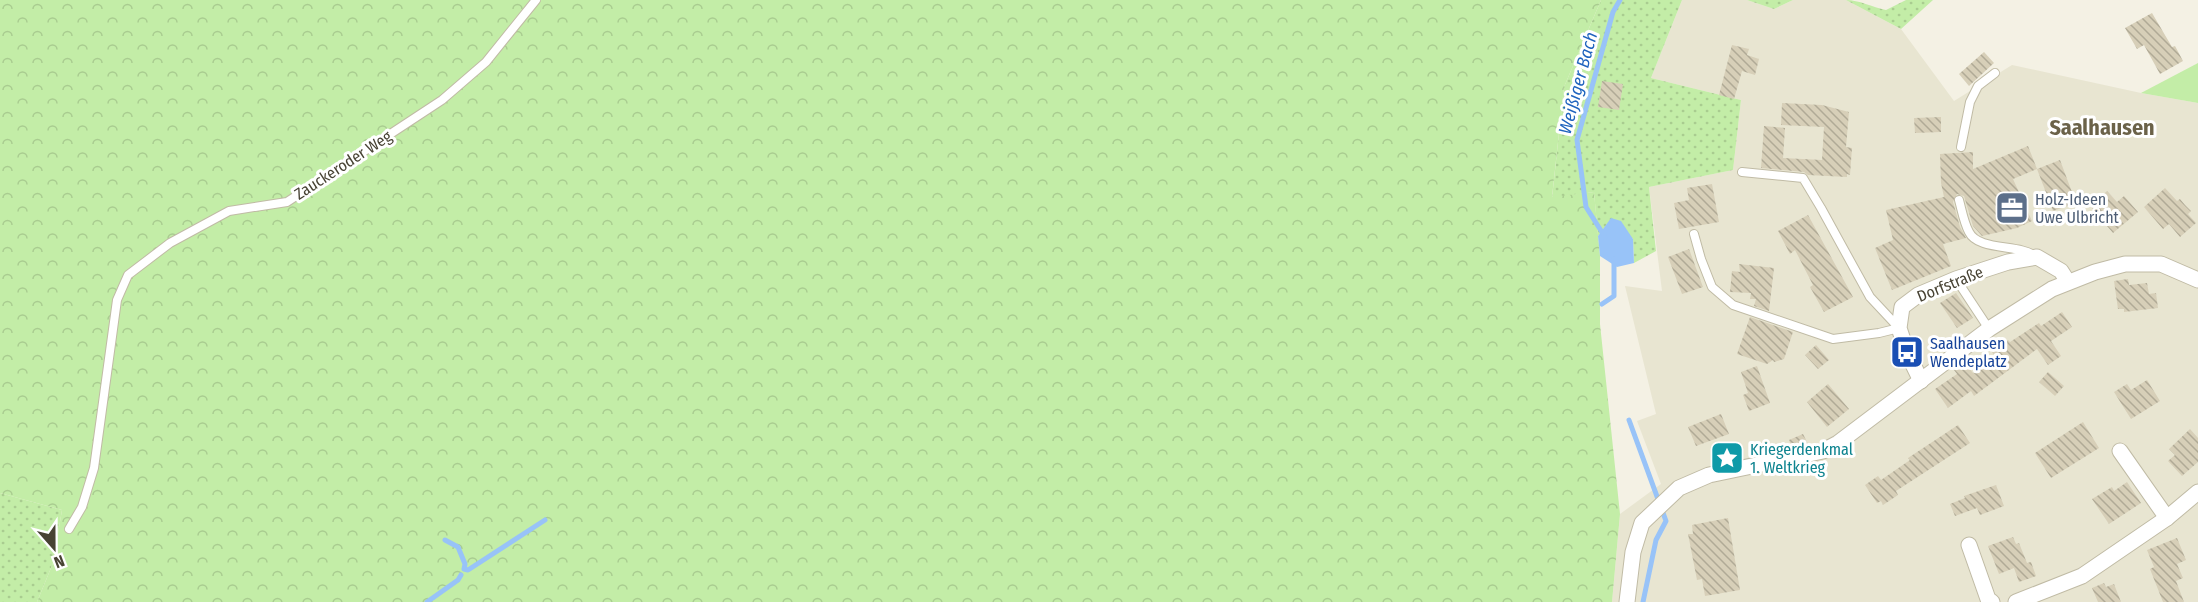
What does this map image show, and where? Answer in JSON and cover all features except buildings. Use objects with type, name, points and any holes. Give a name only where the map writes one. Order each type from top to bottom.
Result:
[{"type":"street","name":"Dorfstraße","points":[[1899,328],[1902,307],[1918,295],[1956,279],[2008,262],[2037,257]]},
{"type":"street","points":[[2037,257],[2061,271],[2068,282]]},
{"type":"street","points":[[1627,602],[1633,552],[1642,523],[1679,488],[1709,476],[1823,451],[1838,443],[1989,329],[2052,289],[2068,282],[2126,264],[2161,264],[2198,280]]},
{"type":"street","points":[[1899,328],[1921,381]]},
{"type":"street","points":[[2120,451],[2167,518]]},
{"type":"street","points":[[2016,602],[2082,576],[2167,518],[2198,492]]},
{"type":"street","points":[[1970,545],[1988,599],[1992,602]]},
{"type":"lane","name":"Zauckeroder Weg","points":[[69,529],[82,507],[94,468],[117,300],[128,275],[170,243],[229,211],[287,201],[442,100],[486,62],[536,0]]},
{"type":"lane","points":[[1961,147],[1970,102],[1978,86],[1995,73]]},
{"type":"lane","points":[[1694,234],[1712,287],[1733,304],[1833,339],[1899,328],[1870,297],[1803,178],[1742,172]]},
{"type":"lane","points":[[1959,200],[1970,235],[1992,245],[2029,251],[2037,257]]},
{"type":"lane","points":[[1956,279],[1989,329]]},
{"type":"shaded area","points":[[1682,0],[1747,0],[1774,9],[1793,0],[1846,0],[1901,29],[1954,101],[2012,65],[2198,103],[2198,602],[1612,602],[1620,514],[1661,484],[1637,421],[1656,414],[1625,286],[1662,291],[1649,187],[1733,170],[1741,100],[1651,78]]},
{"type":"green space","points":[[0,0],[1601,0],[1564,87],[1552,197],[1594,192],[1600,256],[1600,324],[1620,514],[1612,602],[37,602],[53,563],[62,510],[0,493]]},
{"type":"green space","points":[[1601,0],[1682,0],[1651,78],[1741,100],[1733,170],[1649,187],[1656,251],[1634,263],[1633,239],[1611,219],[1598,236],[1594,192],[1552,198],[1564,87]]},
{"type":"green space","points":[[1747,0],[1793,0],[1774,9]]},
{"type":"green space","points":[[1846,0],[1886,10],[1906,0],[1933,0],[1901,29]]},
{"type":"green space","points":[[2198,63],[2198,103],[2141,93]]},
{"type":"green space","points":[[0,493],[62,510],[53,563],[37,602],[0,602]]},
{"type":"water","points":[[1611,218],[1621,221],[1633,239],[1634,263],[1617,267],[1600,256],[1598,236]]},
{"type":"waterway","name":"Weißiger Bach","points":[[1605,237],[1586,207],[1577,140],[1613,12],[1620,0]]},
{"type":"waterway","name":"Weißiger Bach","points":[[1602,304],[1614,296],[1614,259]]},
{"type":"waterway","name":"Weißiger Bach","points":[[1629,420],[1666,521],[1656,540],[1643,602]]},
{"type":"waterway","points":[[445,540],[458,547],[465,564],[464,569],[468,570],[545,520]]},
{"type":"waterway","points":[[427,602],[458,580],[461,575]]},
{"type":"place","name":"Holz-Ideen Uwe Ulbricht","points":[[2012,208]]},
{"type":"place","name":"Saalhausen Wendeplatz","points":[[1907,352]]},
{"type":"place","name":"Kriegerdenkmal 1. Weltkrieg","points":[[1727,458]]},
{"type":"district","name":"Saalhausen","points":[[2102,127]]}]
